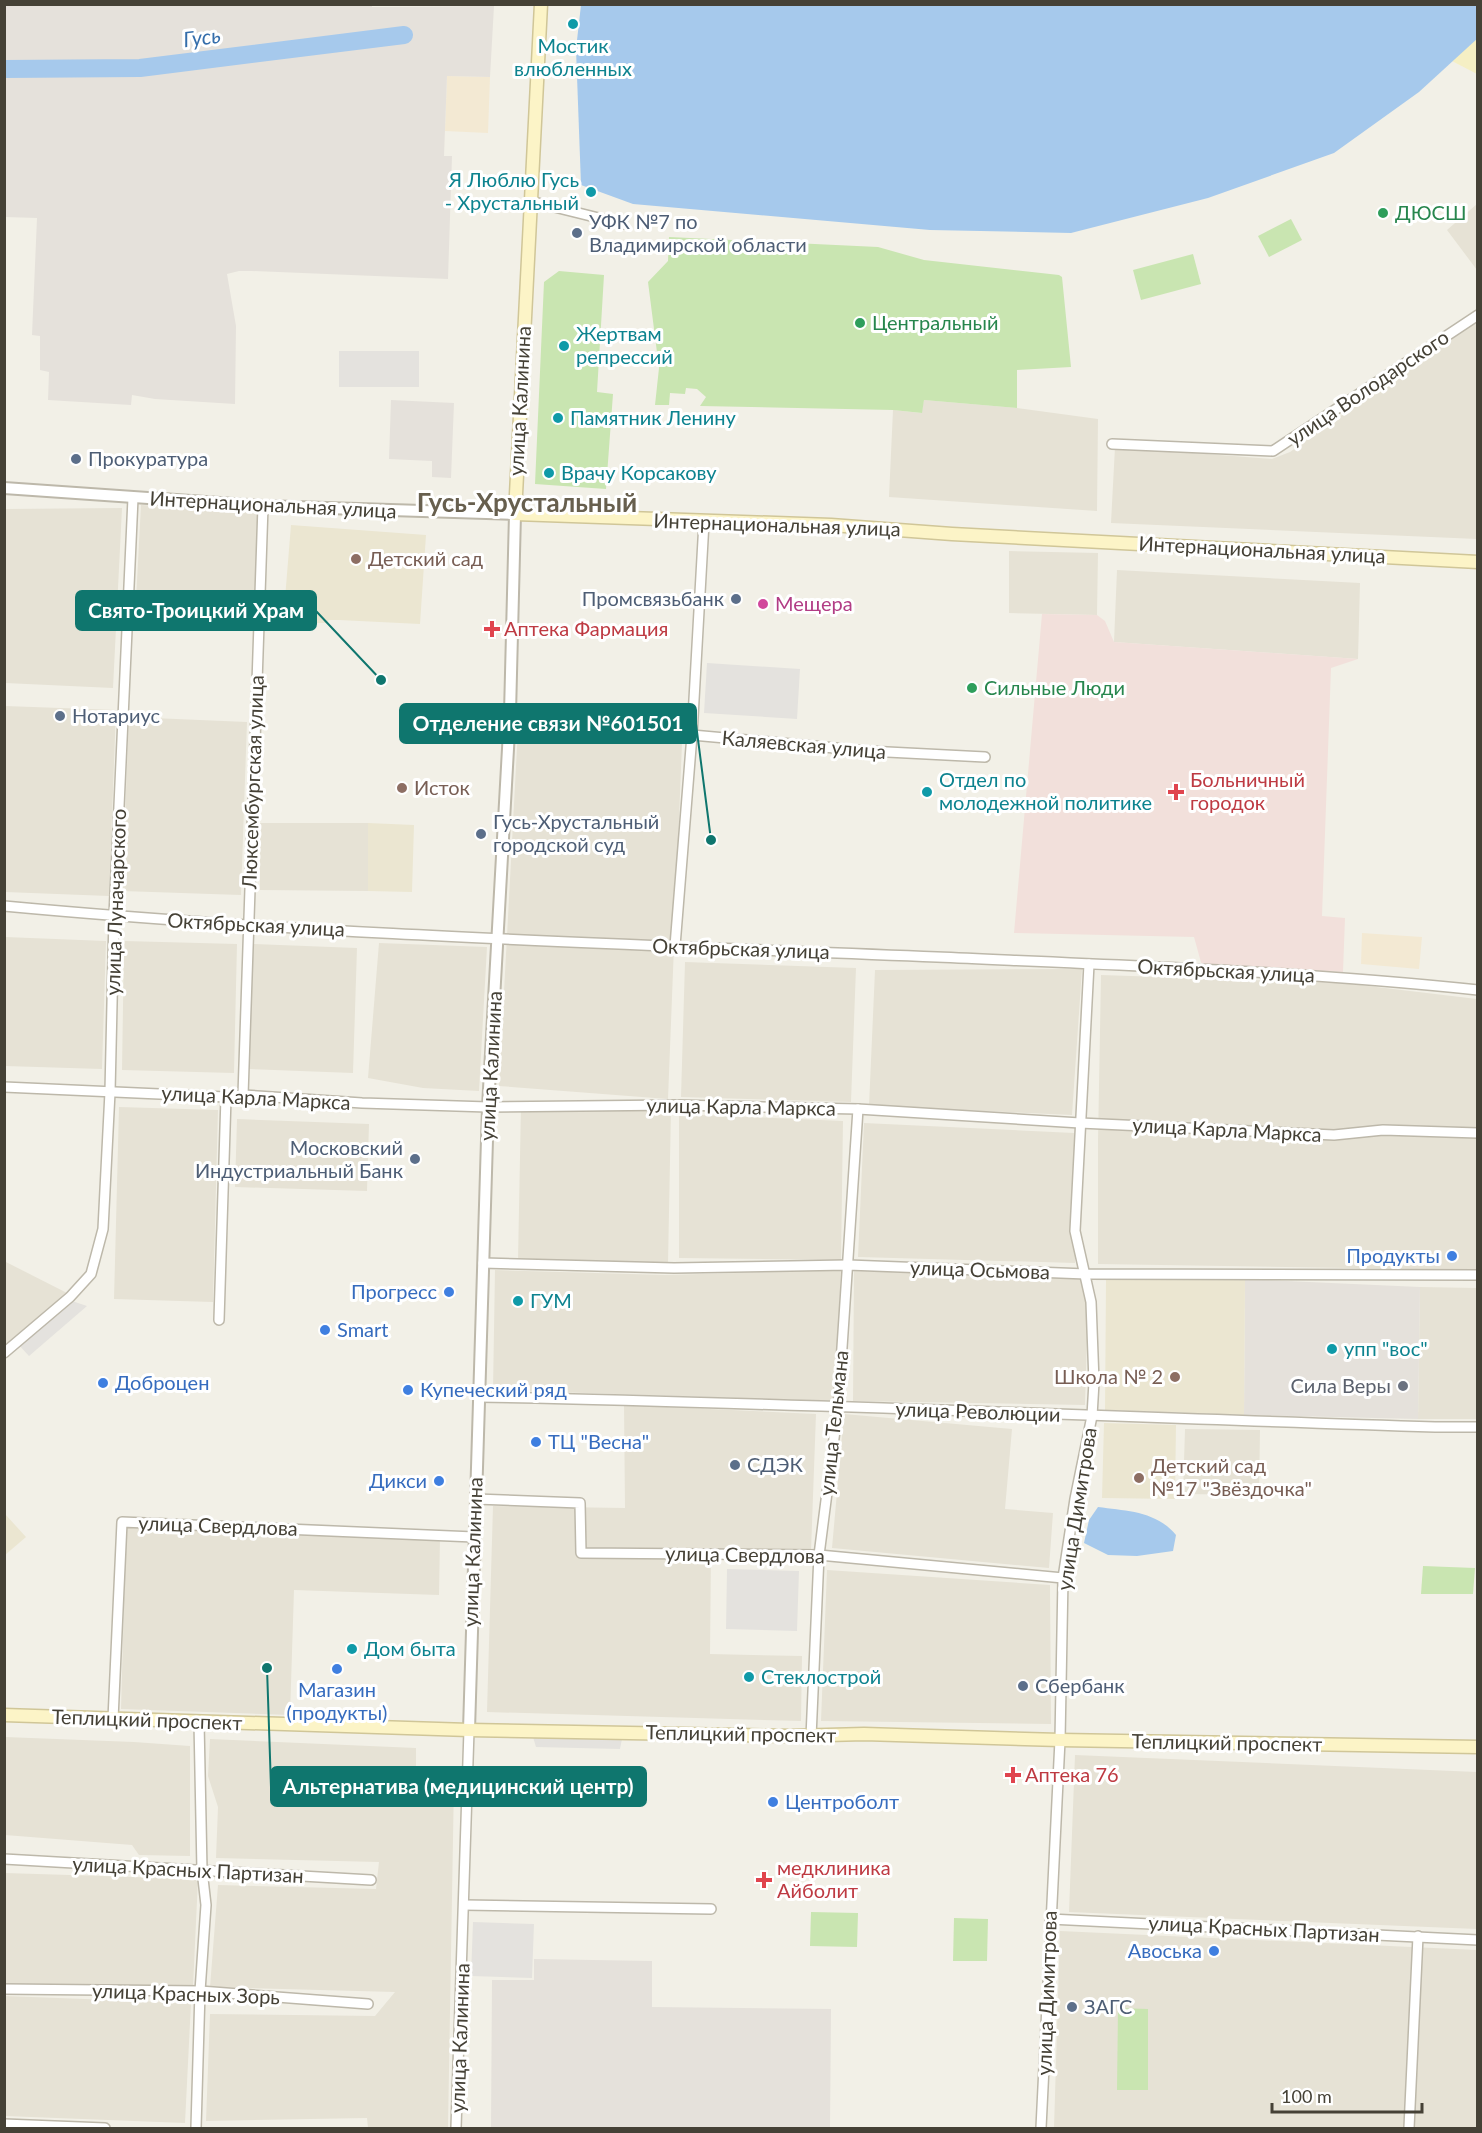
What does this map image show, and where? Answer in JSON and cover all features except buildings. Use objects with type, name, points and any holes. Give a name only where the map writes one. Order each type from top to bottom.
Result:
[{"type":"main road","name":"улица Калинина","points":[[515,514],[541,4]]},
{"type":"main road","name":"Интернациональная улица","points":[[515,514],[831,525],[952,534],[1478,562]]},
{"type":"main road","name":"Теплицкий проспект","points":[[4,1714],[469,1730],[812,1737],[864,1734],[1060,1740],[1478,1747]]},
{"type":"street","points":[[530,201],[622,224]]},
{"type":"street","name":"улица Володарского","points":[[1112,444],[1273,451],[1478,315]]},
{"type":"street","name":"Интернациональная улица","points":[[4,488],[263,506],[515,514]]},
{"type":"street","name":"улица Луначарского","points":[[4,1353],[70,1297],[91,1274],[103,1228],[110,1092],[114,916],[134,498]]},
{"type":"street","name":"Люксембургская улица","points":[[243,1095],[263,506]]},
{"type":"street","name":"улица Калинина","points":[[456,2128],[488,1107],[510,713],[515,514]]},
{"type":"street","points":[[675,946],[692,735],[704,522]]},
{"type":"street","name":"Каляевская улица","points":[[551,726],[692,735],[868,751],[985,757]]},
{"type":"street","name":"Октябрьская улица","points":[[4,906],[114,916],[498,939],[1089,963],[1345,977],[1478,990]]},
{"type":"street","name":"улица Димитрова","points":[[1041,2128],[1060,1740],[1064,1578],[1075,1499],[1092,1416],[1094,1347],[1091,1302],[1075,1231],[1089,963]]},
{"type":"street","name":"улица Карла Маркса","points":[[4,1087],[226,1097],[243,1095],[362,1103],[488,1107],[677,1105],[858,1109],[1080,1124],[1334,1135],[1383,1130],[1478,1133]]},
{"type":"street","points":[[219,1320],[226,1097]]},
{"type":"street","name":"улица Тельмана","points":[[812,1737],[819,1555],[838,1407],[858,1109]]},
{"type":"street","name":"улица Осьмова","points":[[483,1263],[674,1268],[848,1265],[1086,1274],[1478,1275]]},
{"type":"street","name":"улица Революции","points":[[479,1397],[667,1400],[1092,1416],[1478,1427]]},
{"type":"street","name":"улица Свердлова","points":[[476,1499],[580,1503],[581,1553],[819,1555],[1064,1578]]},
{"type":"street","name":"улица Свердлова","points":[[113,1719],[123,1522],[474,1537]]},
{"type":"street","points":[[196,2128],[200,1991],[206,1905],[202,1870],[199,1722]]},
{"type":"street","name":"улица Красных Партизан","points":[[4,1859],[371,1880]]},
{"type":"street","points":[[464,1905],[711,1909]]},
{"type":"street","name":"улица Красных Партизан","points":[[1050,1918],[1478,1940]]},
{"type":"street","points":[[1409,2128],[1418,1936]]},
{"type":"street","name":"улица Красных Зорь","points":[[4,1989],[200,1991],[368,2004]]},
{"type":"street","points":[[4,2124],[105,2128]]},
{"type":"shaded area","points":[[5,5],[372,5],[372,7],[494,6],[490,77],[447,76],[444,156],[452,156],[448,279],[252,271],[227,274],[236,326],[235,404],[155,399],[132,395],[131,405],[48,400],[49,372],[40,370],[40,336],[32,335],[37,218],[5,217]]},
{"type":"shaded area","points":[[447,76],[490,77],[488,133],[445,131]]},
{"type":"shaded area","points":[[1477,204],[1477,270],[1447,230]]},
{"type":"shaded area","points":[[1477,319],[1477,539],[1111,523],[1115,447],[1272,459],[1290,452]]},
{"type":"shaded area","points":[[339,351],[419,351],[419,387],[339,387]]},
{"type":"shaded area","points":[[391,400],[454,403],[451,478],[432,477],[432,461],[389,459]]},
{"type":"shaded area","points":[[924,400],[1017,408],[1098,419],[1097,511],[889,497],[893,410],[921,413]]},
{"type":"shaded area","points":[[141,505],[258,511],[254,627],[135,619]]},
{"type":"shaded area","points":[[122,508],[113,688],[5,683],[5,509]]},
{"type":"shaded area","name":"Детский сад","points":[[291,525],[426,535],[420,624],[339,620],[329,620],[326,623],[283,623]]},
{"type":"shaded area","points":[[1009,551],[1098,553],[1097,615],[1009,613]]},
{"type":"shaded area","points":[[1117,570],[1360,583],[1358,659],[1114,642]]},
{"type":"shaded area","name":"Больничный городок","points":[[1042,614],[1097,615],[1105,621],[1114,642],[1358,659],[1331,668],[1322,916],[1345,918],[1343,972],[1202,966],[1194,937],[1014,933]]},
{"type":"shaded area","points":[[707,663],[800,669],[797,719],[704,713]]},
{"type":"shaded area","points":[[5,706],[116,710],[109,896],[5,892]]},
{"type":"shaded area","points":[[129,717],[247,722],[241,895],[122,891]]},
{"type":"shaded area","points":[[518,729],[682,743],[668,1099],[499,1086]]},
{"type":"shaded area","points":[[260,823],[368,823],[368,891],[260,890]]},
{"type":"shaded area","points":[[368,823],[414,825],[412,892],[368,891]]},
{"type":"shaded area","points":[[1362,933],[1422,937],[1419,969],[1361,964]]},
{"type":"shaded area","points":[[5,937],[106,941],[102,1069],[5,1066]]},
{"type":"shaded area","points":[[124,941],[237,944],[234,1073],[122,1070]]},
{"type":"shaded area","points":[[379,943],[487,947],[479,1091],[423,1088],[368,1078]]},
{"type":"shaded area","points":[[253,944],[357,948],[353,1073],[249,1069]]},
{"type":"shaded area","points":[[685,962],[856,968],[851,1102],[681,1097]]},
{"type":"shaded area","points":[[1082,969],[1072,1115],[869,1106],[875,970]]},
{"type":"shaded area","points":[[1101,975],[1343,983],[1477,999],[1477,1270],[1098,1264]]},
{"type":"shaded area","points":[[521,1105],[671,1109],[668,1264],[518,1260]]},
{"type":"shaded area","points":[[119,1107],[218,1110],[213,1302],[114,1299]]},
{"type":"shaded area","points":[[679,1114],[843,1121],[841,1260],[679,1258]]},
{"type":"shaded area","points":[[237,1119],[369,1124],[367,1191],[235,1187]]},
{"type":"shaded area","points":[[864,1123],[1074,1133],[1075,1263],[858,1257]]},
{"type":"shaded area","points":[[4,1261],[67,1293],[5,1346],[4,1346]]},
{"type":"shaded area","points":[[495,1270],[665,1275],[841,1270],[835,1401],[493,1390]]},
{"type":"shaded area","points":[[854,1271],[1083,1278],[1088,1304],[1085,1405],[853,1401]]},
{"type":"shaded area","points":[[1245,1279],[1420,1287],[1418,1419],[1244,1415]]},
{"type":"shaded area","name":"Школа № 2","points":[[1245,1279],[1244,1415],[1105,1410],[1106,1280]]},
{"type":"shaded area","points":[[1420,1287],[1477,1288],[1477,1419],[1418,1419]]},
{"type":"shaded area","points":[[69,1300],[87,1306],[29,1356],[18,1344]]},
{"type":"shaded area","points":[[624,1405],[816,1414],[811,1551],[711,1550],[710,1654],[802,1656],[801,1721],[487,1712],[493,1506],[625,1508]]},
{"type":"shaded area","points":[[844,1414],[1012,1429],[1005,1509],[1053,1513],[1049,1568],[832,1548]]},
{"type":"shaded area","name":"Детский сад №17 \"Звёздочка\"","points":[[1104,1423],[1176,1425],[1175,1499],[1102,1498]]},
{"type":"shaded area","points":[[1185,1429],[1260,1430],[1259,1495],[1183,1494]]},
{"type":"shaded area","points":[[5,1514],[26,1537],[5,1555]]},
{"type":"shaded area","points":[[126,1527],[440,1538],[439,1595],[294,1590],[290,1715],[121,1709]]},
{"type":"shaded area","points":[[727,1569],[799,1571],[797,1631],[726,1629]]},
{"type":"shaded area","points":[[827,1570],[1050,1585],[1051,1724],[821,1721]]},
{"type":"shaded area","points":[[5,1737],[190,1746],[190,1856],[139,1855],[132,1845],[5,1835]]},
{"type":"shaded area","points":[[533,1737],[622,1739],[620,1749],[536,1747]]},
{"type":"shaded area","points":[[210,1739],[416,1748],[416,1780],[454,1781],[448,2128],[368,2128],[367,2118],[206,2121],[210,2014],[375,2016],[395,1992],[210,1987],[218,1885],[376,1889],[379,1862],[216,1858],[218,1807],[208,1776]]},
{"type":"shaded area","points":[[1075,1755],[1477,1772],[1477,1929],[1069,1912]]},
{"type":"shaded area","points":[[5,1873],[198,1879],[193,1987],[5,1984]]},
{"type":"shaded area","points":[[473,1922],[534,1924],[532,1978],[471,1976]]},
{"type":"shaded area","points":[[1060,1931],[1477,1950],[1477,2128],[1054,2128]]},
{"type":"shaded area","points":[[534,1959],[652,1961],[652,2007],[831,2009],[830,2128],[491,2128],[492,1980],[534,1980]]},
{"type":"shaded area","points":[[5,1996],[191,2003],[185,2123],[5,2116]]},
{"type":"green space","points":[[1291,219],[1302,240],[1269,257],[1258,236]]},
{"type":"green space","name":"Центральный","points":[[669,237],[878,247],[924,260],[1059,275],[1062,277],[1071,367],[1017,370],[1017,408],[924,400],[922,413],[893,410],[700,406],[706,397],[697,389],[686,388],[685,394],[670,393],[669,405],[655,405],[659,368],[648,282],[668,261]]},
{"type":"green space","points":[[1193,254],[1201,284],[1141,300],[1133,270]]},
{"type":"green space","points":[[559,271],[604,275],[597,392],[613,394],[606,489],[535,484],[544,282]]},
{"type":"green space","points":[[1423,1566],[1475,1568],[1473,1594],[1421,1594]]},
{"type":"green space","points":[[811,1912],[858,1913],[857,1947],[810,1946]]},
{"type":"green space","points":[[954,1918],[988,1919],[987,1961],[953,1961]]},
{"type":"green space","points":[[1118,2008],[1148,2009],[1148,2090],[1117,2090]]},
{"type":"sand","points":[[1477,38],[1477,74],[1452,61]]},
{"type":"water","points":[[1477,4],[1478,38],[1419,92],[1334,153],[1208,198],[1071,233],[930,230],[633,204],[581,185],[576,49],[581,5]]},
{"type":"water","points":[[1098,1507],[1140,1513],[1159,1521],[1176,1535],[1173,1551],[1137,1556],[1108,1555],[1084,1543],[1089,1520]]},
{"type":"waterway","name":"Гусь","points":[[4,69],[140,68],[404,35]]},
{"type":"place","name":"Мостик влюбленных","points":[[573,24]]},
{"type":"place","name":"Я Люблю Гусь - Хрустальный","points":[[591,192]]},
{"type":"place","name":"ДЮСШ","points":[[1383,213]]},
{"type":"place","name":"УФК №7 по Владимирской области","points":[[577,233]]},
{"type":"place","name":"Центральный","points":[[860,323]]},
{"type":"place","name":"Жертвам репрессий","points":[[564,346]]},
{"type":"place","name":"Памятник Ленину","points":[[558,418]]},
{"type":"place","name":"Прокуратура","points":[[76,459]]},
{"type":"place","name":"Врачу Корсакову","points":[[549,473]]},
{"type":"place","name":"Детский сад","points":[[356,559]]},
{"type":"place","name":"Промсвязьбанк","points":[[736,599]]},
{"type":"place","name":"Мещера","points":[[763,604]]},
{"type":"place","name":"Аптека Фармация","points":[[492,629]]},
{"type":"place","name":"Свято-Троицкий Храм","points":[[381,680]]},
{"type":"place","name":"Сильные Люди","points":[[972,688]]},
{"type":"place","name":"Нотариус","points":[[60,716]]},
{"type":"place","name":"Исток","points":[[402,788]]},
{"type":"place","name":"Отдел по молодежной политике","points":[[927,792]]},
{"type":"place","name":"Больничный городок","points":[[1176,792]]},
{"type":"place","name":"Гусь-Хрустальный городской суд","points":[[481,834]]},
{"type":"place","name":"Отделение связи №601501","points":[[711,840]]},
{"type":"place","name":"Московский Индустриальный Банк","points":[[415,1159]]},
{"type":"place","name":"Продукты","points":[[1452,1256]]},
{"type":"place","name":"Прогресс","points":[[449,1292]]},
{"type":"place","name":"ГУМ","points":[[518,1301]]},
{"type":"place","name":"Smart","points":[[325,1330]]},
{"type":"place","name":"упп \"вос\"","points":[[1332,1349]]},
{"type":"place","name":"Школа № 2","points":[[1175,1377]]},
{"type":"place","name":"Доброцен","points":[[103,1383]]},
{"type":"place","name":"Сила Веры","points":[[1403,1386]]},
{"type":"place","name":"Купеческий ряд","points":[[408,1390]]},
{"type":"place","name":"ТЦ \"Весна\"","points":[[536,1442]]},
{"type":"place","name":"СДЭК","points":[[735,1465]]},
{"type":"place","name":"Детский сад №17 \"Звёздочка\"","points":[[1139,1478]]},
{"type":"place","name":"Дикси","points":[[439,1481]]},
{"type":"place","name":"Дом быта","points":[[352,1649]]},
{"type":"place","name":"Альтернатива (медицинский центр)","points":[[267,1668]]},
{"type":"place","name":"Магазин (продукты)","points":[[337,1669]]},
{"type":"place","name":"Стеклострой","points":[[749,1677]]},
{"type":"place","name":"Сбербанк","points":[[1023,1686]]},
{"type":"place","name":"Аптека 76","points":[[1013,1775]]},
{"type":"place","name":"Центроболт","points":[[773,1802]]},
{"type":"place","name":"медклиника Айболит","points":[[764,1880]]},
{"type":"place","name":"Авоська","points":[[1214,1951]]},
{"type":"place","name":"ЗАГС","points":[[1072,2007]]},
{"type":"district","name":"Гусь-Хрустальный","points":[[527,503]]}]
